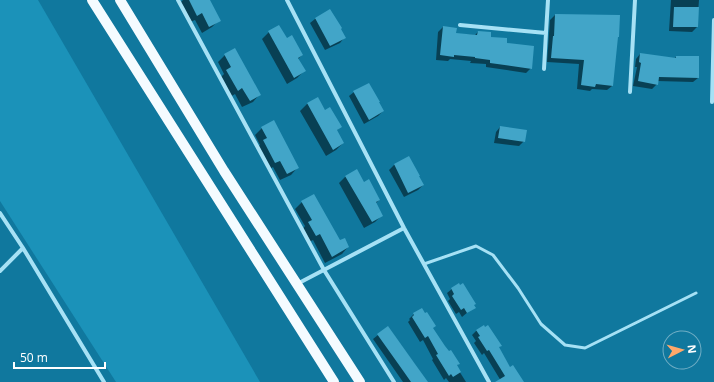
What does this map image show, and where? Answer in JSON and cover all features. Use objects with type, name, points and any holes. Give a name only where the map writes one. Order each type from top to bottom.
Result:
[{"type":"main road","points":[[92,0],[334,382]]},
{"type":"main road","points":[[120,0],[224,171],[360,382]]},
{"type":"street","points":[[178,0],[324,270],[394,382]]},
{"type":"street","points":[[287,0],[404,228],[489,382]]},
{"type":"street","points":[[544,69],[548,0]]},
{"type":"street","points":[[630,92],[635,0]]},
{"type":"street","points":[[712,102],[714,20]]},
{"type":"street","points":[[460,24],[546,33]]},
{"type":"street","points":[[0,213],[23,248],[104,382]]},
{"type":"street","points":[[297,284],[404,228]]},
{"type":"street","points":[[0,270],[23,248]]},
{"type":"lane","points":[[424,264],[476,246],[493,255],[518,288],[541,324],[565,345],[585,348],[696,293]]},
{"type":"shaded area","points":[[0,0],[38,0],[260,382],[116,382],[0,201]]},
{"type":"building","points":[[189,0],[210,0],[221,21],[209,27],[202,13],[197,16]]},
{"type":"building","points":[[674,7],[699,7],[698,27],[673,27]]},
{"type":"building","points":[[330,9],[342,28],[341,29],[346,38],[330,46],[315,18]]},
{"type":"building","points":[[555,14],[620,15],[613,86],[596,84],[595,87],[581,85],[584,60],[551,58]]},
{"type":"building","points":[[279,25],[287,38],[292,35],[303,55],[298,58],[306,71],[294,78],[268,31]]},
{"type":"building","points":[[443,26],[457,28],[456,33],[477,35],[478,31],[491,32],[491,37],[507,38],[507,43],[534,46],[532,69],[490,63],[490,60],[475,57],[440,55]]},
{"type":"building","points":[[235,48],[261,95],[250,101],[242,88],[238,91],[226,70],[231,67],[224,54]]},
{"type":"building","points":[[640,53],[676,58],[676,56],[699,56],[699,78],[659,77],[658,85],[638,81],[641,63],[639,62]]},
{"type":"building","points":[[369,83],[384,111],[369,120],[353,91]]},
{"type":"building","points":[[318,97],[325,110],[330,107],[342,127],[337,130],[344,143],[333,150],[307,103]]},
{"type":"building","points":[[274,120],[299,168],[287,174],[280,161],[275,163],[263,140],[267,138],[261,127]]},
{"type":"building","points":[[500,126],[527,130],[525,142],[498,138]]},
{"type":"building","points":[[409,156],[424,185],[408,193],[394,164]]},
{"type":"building","points":[[357,169],[364,182],[369,179],[380,200],[376,202],[383,216],[372,222],[345,176]]},
{"type":"building","points":[[314,194],[340,240],[345,238],[349,247],[332,257],[320,234],[316,236],[308,222],[312,220],[301,201]]},
{"type":"building","points":[[459,283],[460,285],[463,283],[476,304],[474,305],[476,308],[467,313],[464,308],[461,310],[452,296],[454,294],[451,288]]},
{"type":"building","points":[[422,308],[425,313],[427,312],[436,326],[433,328],[445,346],[449,351],[451,350],[460,364],[457,365],[461,372],[453,377],[451,374],[449,376],[436,355],[438,354],[428,336],[425,338],[412,317],[414,315],[413,313]]},
{"type":"building","points":[[484,325],[485,327],[488,325],[502,346],[499,347],[510,367],[513,365],[524,382],[495,382],[505,376],[489,350],[487,351],[478,337],[480,336],[476,330]]},
{"type":"building","points":[[388,326],[428,382],[411,382],[377,334]]}]
